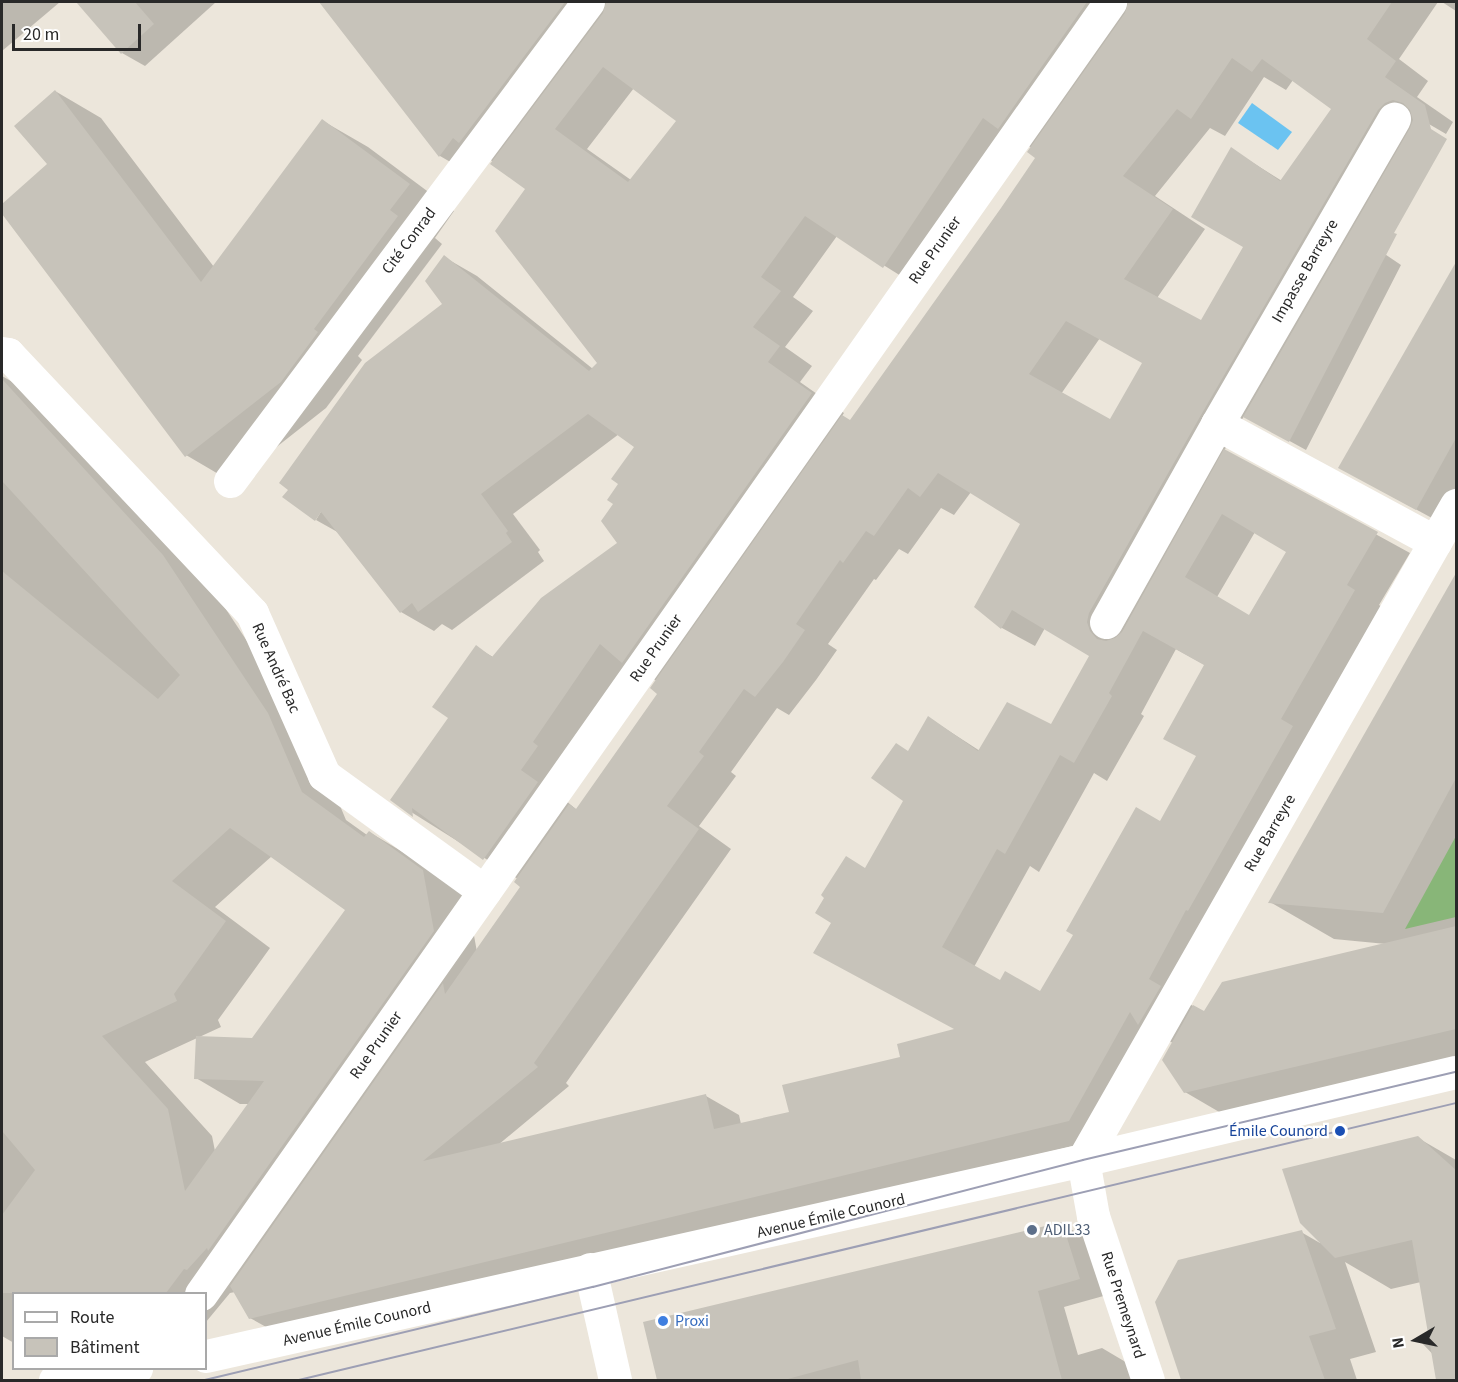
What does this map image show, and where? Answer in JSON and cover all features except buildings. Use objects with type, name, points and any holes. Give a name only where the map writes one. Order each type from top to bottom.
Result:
[{"type":"street","name":"Cité Conrad","points":[[230,482],[588,2]]},
{"type":"street","name":"Rue Prunier","points":[[202,1292],[1110,2]]},
{"type":"street","name":"Impasse Barreyre","points":[[1106,622],[1217,423],[1394,119]]},
{"type":"street","name":"Rue André Bac","points":[[2,353],[8,354],[252,613],[324,775],[484,891]]},
{"type":"street","points":[[1217,423],[1435,542]]},
{"type":"street","name":"Rue Barreyre","points":[[1083,1160],[1456,505]]},
{"type":"street","name":"Avenue Émile Counord","points":[[207,1356],[252,1348],[590,1269],[1083,1160],[1456,1072]]},
{"type":"street","name":"Rue Premeynard","points":[[1083,1160],[1093,1216],[1148,1380]]},
{"type":"street","points":[[590,1269],[615,1380]]},
{"type":"street","points":[[55,1380],[122,1370]]},
{"type":"green space","points":[[1456,836],[1456,917],[1405,929]]},
{"type":"water","points":[[1252,103],[1292,132],[1278,150],[1238,123]]},
{"type":"tram line","points":[[205,1380],[593,1287],[1083,1160],[1456,1072]]},
{"type":"tram line","points":[[299,1380],[1456,1103]]},
{"type":"place","name":"Émile Counord","points":[[1340,1131]]},
{"type":"place","name":"ADIL33","points":[[1032,1230]]},
{"type":"place","name":"Proxi","points":[[663,1321]]}]
